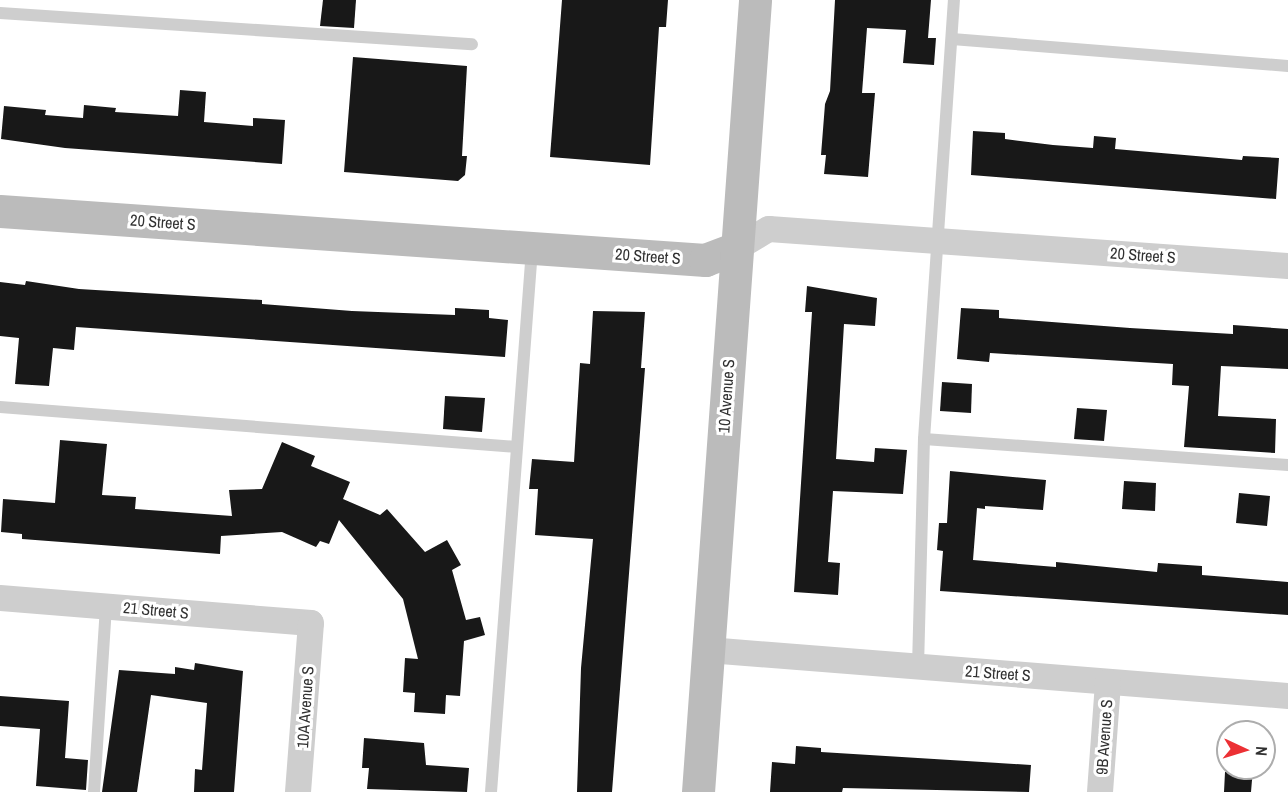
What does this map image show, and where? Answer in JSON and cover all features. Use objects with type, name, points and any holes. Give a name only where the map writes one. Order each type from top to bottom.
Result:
[{"type":"street","name":"10 Avenue S","points":[[698,792],[755,0]]},
{"type":"street","name":"20 Street S","points":[[0,211],[705,260],[737,248],[769,229],[1288,266]]},
{"type":"street","name":"21 Street S","points":[[0,598],[311,623]]},
{"type":"street","name":"10A Avenue S","points":[[298,792],[311,623]]},
{"type":"street","name":"21 Street S","points":[[708,650],[1288,696]]},
{"type":"street","name":"9B Avenue S","points":[[1101,792],[1108,682]]},
{"type":"lane","points":[[918,667],[924,439],[954,0]]},
{"type":"lane","points":[[0,13],[472,44]]},
{"type":"lane","points":[[952,39],[1288,66]]},
{"type":"lane","points":[[491,792],[532,248]]},
{"type":"lane","points":[[0,407],[516,447]]},
{"type":"lane","points":[[924,439],[1288,465]]},
{"type":"lane","points":[[94,792],[106,606]]},
{"type":"building","points":[[323,0],[356,0],[354,28],[320,26]]},
{"type":"building","points":[[562,0],[668,0],[666,27],[659,27],[650,165],[550,157]]},
{"type":"building","points":[[835,0],[931,0],[928,38],[936,38],[934,65],[903,63],[906,30],[867,28],[862,93],[875,93],[868,177],[824,174],[826,155],[821,155],[825,104],[830,91]]},
{"type":"building","points":[[353,57],[467,66],[462,156],[467,156],[465,175],[458,181],[344,172]]},
{"type":"building","points":[[180,90],[206,92],[204,122],[253,126],[253,118],[285,120],[282,164],[65,148],[1,139],[4,106],[46,110],[45,115],[83,118],[84,105],[116,108],[115,112],[178,116]]},
{"type":"building","points":[[973,131],[1005,133],[1005,139],[1053,145],[1093,148],[1094,136],[1116,138],[1115,149],[1242,160],[1243,156],[1279,158],[1276,199],[971,175]]},
{"type":"building","points":[[26,281],[79,289],[262,300],[262,304],[352,311],[455,315],[455,308],[489,310],[489,318],[508,320],[505,357],[76,327],[74,350],[53,348],[49,386],[15,384],[19,338],[0,336],[0,282],[25,285]]},
{"type":"building","points":[[807,286],[877,298],[875,326],[844,324],[836,459],[874,462],[875,448],[907,450],[903,494],[833,491],[828,562],[840,563],[838,595],[794,592],[812,312],[805,312]]},
{"type":"building","points":[[961,308],[999,310],[999,318],[1130,328],[1233,334],[1233,325],[1288,329],[1288,369],[1221,366],[1218,416],[1276,419],[1275,453],[1184,447],[1189,386],[1172,385],[1173,364],[990,353],[989,362],[957,359]]},
{"type":"building","points":[[593,311],[645,312],[641,368],[645,368],[612,792],[577,792],[581,668],[593,539],[535,535],[538,489],[529,489],[532,459],[574,462],[580,363],[590,364]]},
{"type":"building","points":[[942,382],[972,384],[971,413],[940,411]]},
{"type":"building","points":[[445,396],[485,398],[482,432],[443,429]]},
{"type":"building","points":[[1077,408],[1107,410],[1104,441],[1074,439]]},
{"type":"building","points":[[60,440],[107,444],[102,495],[136,497],[135,509],[232,516],[229,490],[262,489],[282,442],[315,456],[311,466],[350,482],[343,499],[380,515],[387,509],[425,552],[447,540],[461,565],[452,570],[466,620],[480,617],[485,635],[464,641],[460,696],[446,695],[445,714],[414,712],[415,693],[403,692],[405,658],[418,659],[403,599],[339,520],[329,544],[320,541],[316,547],[282,532],[221,536],[220,554],[22,539],[22,534],[1,532],[3,499],[55,503]]},
{"type":"building","points":[[950,471],[1046,480],[1043,510],[985,506],[985,509],[977,508],[973,560],[1056,567],[1056,562],[1157,572],[1158,563],[1202,566],[1202,575],[1288,582],[1288,615],[940,591],[943,551],[937,550],[939,523],[947,523]]},
{"type":"building","points":[[1124,481],[1156,483],[1155,511],[1122,509]]},
{"type":"building","points":[[1239,493],[1270,496],[1267,526],[1236,523]]},
{"type":"building","points":[[195,663],[243,671],[234,792],[194,792],[195,769],[202,770],[207,703],[151,695],[137,792],[102,792],[119,670],[175,674],[175,667],[194,670]]},
{"type":"building","points":[[0,696],[69,701],[65,758],[88,760],[86,790],[36,786],[40,729],[0,726]]},
{"type":"building","points":[[364,738],[424,743],[426,765],[469,768],[467,792],[367,789],[369,768],[362,768]]},
{"type":"building","points":[[796,746],[821,748],[821,752],[1031,765],[1029,792],[843,788],[842,792],[770,792],[772,762],[795,764]]},
{"type":"building","points":[[1225,780],[1252,780],[1251,792],[1224,792]]}]
